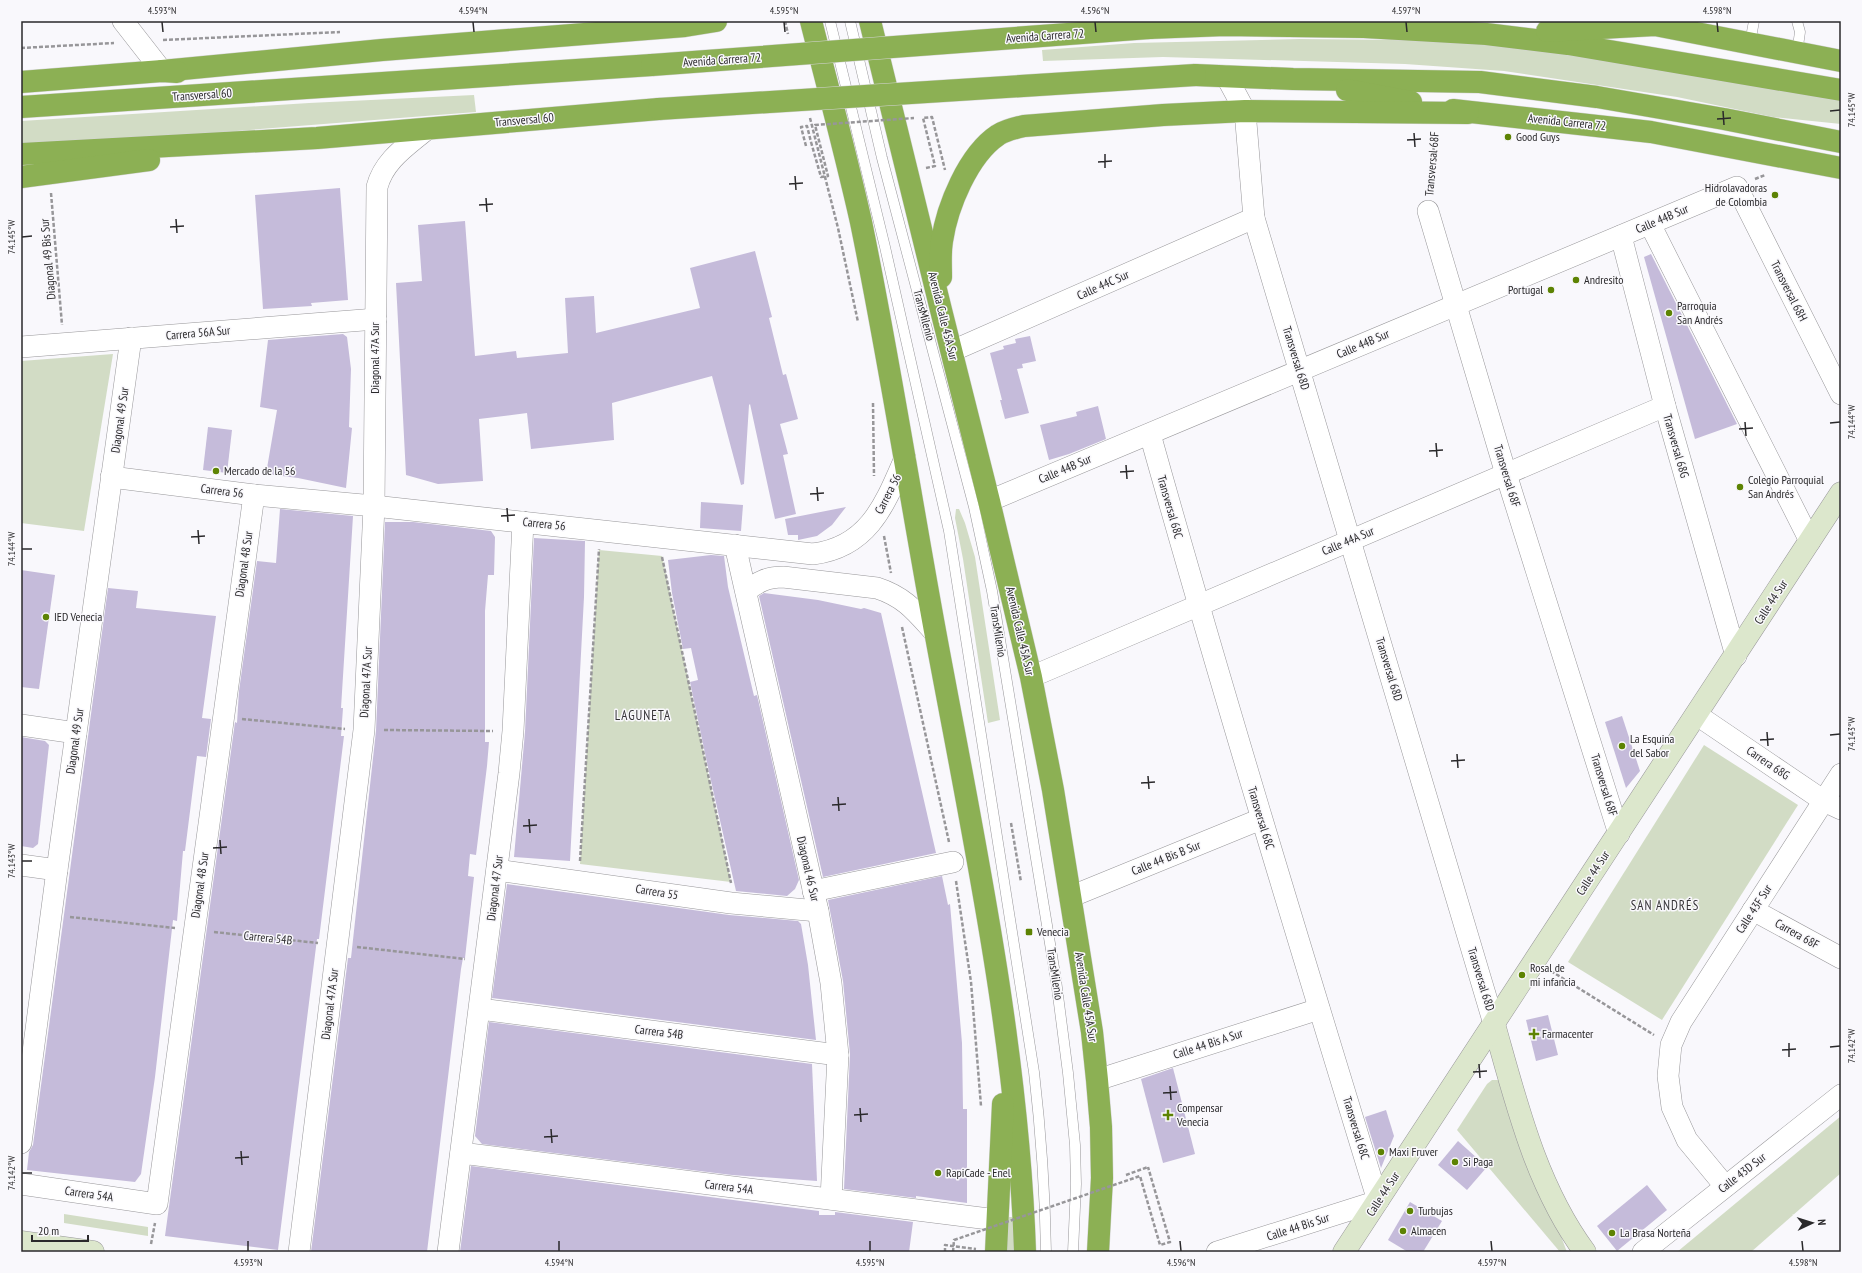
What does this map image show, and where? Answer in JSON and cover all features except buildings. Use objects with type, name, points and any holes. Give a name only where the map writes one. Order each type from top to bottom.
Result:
[{"type":"highway","points":[[162,71],[382,50],[685,26],[716,21]]},
{"type":"highway","points":[[811,21],[861,222],[891,375],[935,633],[989,920],[1007,1035],[1019,1148],[1026,1252]]},
{"type":"highway","name":"Avenida Calle 45A Sur","points":[[870,21],[1031,676],[1053,790],[1092,1032],[1097,1080],[1101,1126],[1102,1178],[1098,1252]]},
{"type":"highway","points":[[1632,21],[1657,23]]},
{"type":"highway","name":"Avenida Carrera 72","points":[[1486,34],[1657,23],[1841,61]]},
{"type":"highway","name":"Avenida Carrera 72","points":[[652,65],[1149,28],[1226,25],[1349,27],[1417,29],[1486,34],[1568,44],[1841,90]]},
{"type":"highway","name":"Transversal 60","points":[[21,107],[652,65]]},
{"type":"highway","name":"Transversal 60","points":[[21,82],[162,71],[384,83]]},
{"type":"highway","name":"Avenida Carrera 72","points":[[658,109],[1195,75],[1293,79],[1450,81],[1495,83],[1597,97],[1724,119],[1841,142]]},
{"type":"highway","name":"Avenida Carrera 72","points":[[1293,79],[1468,113],[1538,118],[1650,132],[1839,172]]},
{"type":"highway","name":"Transversal 60","points":[[21,154],[317,138],[658,109]]},
{"type":"highway","points":[[941,310],[942,242],[948,214],[962,182],[974,160],[986,145],[998,135],[1011,129],[1024,126],[1163,115],[1245,111],[1468,113]]},
{"type":"highway","name":"Transversal 60","points":[[21,177],[317,138]]},
{"type":"highway","points":[[987,1235],[1007,1035]]},
{"type":"street","points":[[123,21],[162,71]]},
{"type":"street","name":"Transversal 68D","points":[[1226,76],[1245,111],[1254,218],[1526,1133],[1556,1206],[1570,1232],[1585,1252]]},
{"type":"street","name":"Diagonal 47A Sur","points":[[299,1252],[364,730],[374,506],[377,199],[380,175],[386,165],[427,129]]},
{"type":"street","name":"Calle 44B Sur","points":[[989,501],[1737,187]]},
{"type":"street","name":"Transversal 68H","points":[[1737,187],[1841,394]]},
{"type":"street","name":"Transversal 68F","points":[[1428,211],[1506,474],[1619,834]]},
{"type":"street","name":"Calle 44C Sur","points":[[952,351],[1254,218]]},
{"type":"street","points":[[1650,224],[1810,541]]},
{"type":"street","name":"Transversal 68G","points":[[1621,236],[1665,406],[1736,656]]},
{"type":"street","name":"Carrera 56A Sur","points":[[21,347],[376,319]]},
{"type":"street","name":"Diagonal 49 Sur","points":[[21,1143],[57,870],[131,338]]},
{"type":"street","name":"Calle 44A Sur","points":[[1031,676],[1665,406]]},
{"type":"street","name":"Transversal 68C","points":[[1150,434],[1198,606],[1261,819],[1378,1201]]},
{"type":"street","name":"Carrera 56","points":[[112,476],[254,495],[374,506],[813,554],[838,548],[851,541],[865,530],[887,501],[905,458]]},
{"type":"street","name":"Calle 44 Sur","points":[[1344,1252],[1736,656],[1841,493]]},
{"type":"street","name":"Diagonal 48 Sur","points":[[157,1204],[254,495]]},
{"type":"street","name":"Diagonal 47 Sur","points":[[448,1252],[498,870],[513,731],[523,522]]},
{"type":"street","name":"Diagonal 46 Sur","points":[[735,545],[816,901],[831,982],[838,1055],[830,1199]]},
{"type":"street","points":[[746,591],[760,581],[771,577],[783,576],[877,588],[896,595],[905,601],[935,633]]},
{"type":"street","name":"Carrera 68G","points":[[1697,715],[1832,805]]},
{"type":"street","points":[[21,725],[76,733]]},
{"type":"street","name":"Calle 43F Sur","points":[[1726,1186],[1687,1140],[1672,1107],[1668,1076],[1672,1045],[1681,1022],[1753,910],[1832,805],[1841,774]]},
{"type":"street","name":"Calle 44 Bis B Sur","points":[[1070,896],[1261,819]]},
{"type":"street","name":"Carrera 55","points":[[498,870],[579,880],[730,903],[816,901],[953,862]]},
{"type":"street","points":[[21,865],[57,870]]},
{"type":"street","name":"Carrera 68F","points":[[1753,910],[1841,958]]},
{"type":"street","name":"Carrera 54B","points":[[480,1009],[838,1055]]},
{"type":"street","name":"Calle 44 Bis A Sur","points":[[1097,1080],[1319,1009]]},
{"type":"street","name":"Calle 43D Sur","points":[[1643,1252],[1841,1095]]},
{"type":"street","name":"Carrera 54A","points":[[461,1153],[830,1199],[987,1235]]},
{"type":"street","name":"Carrera 54A","points":[[21,1184],[157,1204]]},
{"type":"street","name":"Calle 44 Bis Sur","points":[[1217,1252],[1378,1201]]},
{"type":"street","points":[[21,1242],[93,1252]]},
{"type":"lane","name":"TransMilenio","points":[[830,21],[885,247],[949,532],[1034,1072],[1041,1127],[1045,1194],[1046,1252]]},
{"type":"lane","name":"TransMilenio","points":[[850,21],[882,158],[974,507],[992,591],[1056,980],[1068,1073],[1076,1152],[1073,1252]]},
{"type":"lane","points":[[1750,43],[1754,21]]},
{"type":"lane","points":[[1797,21],[1800,32],[1797,52]]},
{"type":"path","points":[[785,21],[789,38]]},
{"type":"path","points":[[21,48],[341,32]]},
{"type":"path","name":"Transversal 68F","points":[[1428,211],[1436,113]]},
{"type":"path","points":[[809,115],[838,228],[859,328]]},
{"type":"path","points":[[924,161],[926,168],[935,166],[923,118],[932,117],[944,165]]},
{"type":"path","points":[[806,146],[801,127],[807,126],[821,177],[828,176],[815,125],[914,118],[916,126]]},
{"type":"path","name":"Diagonal 49 Bis Sur","points":[[50,173],[64,344]]},
{"type":"path","points":[[872,400],[874,480]]},
{"type":"path","points":[[879,513],[896,595]]},
{"type":"path","points":[[579,880],[600,531]]},
{"type":"path","points":[[659,537],[731,882],[730,903]]},
{"type":"path","points":[[902,625],[953,862],[971,982],[981,1108]]},
{"type":"path","points":[[1010,816],[1021,882]]},
{"type":"path","name":"Carrera 54B","points":[[51,915],[486,961]]},
{"type":"path","points":[[1536,961],[1672,1045]]},
{"type":"path","points":[[953,1252],[954,1240],[1140,1176],[1160,1245],[1170,1242],[1148,1167],[1126,1175]]},
{"type":"path","points":[[945,1252],[945,1245],[987,1235]]},
{"type":"green space","points":[[1300,39],[1399,40],[1485,44],[1586,54],[1841,100],[1841,124],[1773,117],[1677,97],[1504,71],[1405,64],[1163,57],[1043,61],[1042,50],[1134,43]]},
{"type":"green space","points":[[474,95],[476,112],[21,148],[21,121],[309,103]]},
{"type":"green space","points":[[113,354],[84,531],[21,523],[21,361]]},
{"type":"green space","points":[[956,509],[959,509],[965,523],[975,557],[1000,720],[988,723],[963,559],[955,518]]},
{"type":"green space","points":[[599,550],[662,556],[731,882],[580,864]]},
{"type":"green space","points":[[1704,745],[1798,805],[1662,1020],[1568,962]]},
{"type":"green space","points":[[1492,1080],[1501,1080],[1567,1252],[1560,1252],[1457,1130],[1487,1084]]},
{"type":"green space","points":[[1841,1116],[1841,1173],[1751,1252],[1677,1252]]},
{"type":"green space","points":[[64,1214],[148,1227],[148,1236],[64,1223]]},
{"type":"green space","points":[[1008,1217],[1013,1217],[1017,1252],[1005,1252]]},
{"type":"place","name":"Good Guys","points":[[1508,137]]},
{"type":"place","name":"Hidrolavadoras de Colombia","points":[[1775,195]]},
{"type":"place","name":"Andresito","points":[[1576,280]]},
{"type":"place","name":"Portugal","points":[[1551,290]]},
{"type":"place","name":"Parroquia San Andrés","points":[[1669,313]]},
{"type":"place","name":"Mercado de la 56","points":[[216,471]]},
{"type":"place","name":"Colegio Parroquial San Andrés","points":[[1740,487]]},
{"type":"place","name":"IED Venecia","points":[[46,617]]},
{"type":"place","name":"La Esquina del Sabor","points":[[1622,746]]},
{"type":"place","name":"Venecia","points":[[1029,932]]},
{"type":"place","name":"Rosal de mi infancia","points":[[1522,975]]},
{"type":"place","name":"Farmacenter","points":[[1534,1034]]},
{"type":"place","name":"Compensar Venecia","points":[[1168,1115]]},
{"type":"place","name":"Maxi Fruver","points":[[1381,1152]]},
{"type":"place","name":"Si Paga","points":[[1455,1162]]},
{"type":"place","name":"RapiCade - Enel","points":[[938,1173]]},
{"type":"place","name":"Turbujas","points":[[1410,1211]]},
{"type":"place","name":"Almacen","points":[[1403,1231]]},
{"type":"place","name":"La Brasa Norteña","points":[[1612,1233]]},
{"type":"district","name":"LAGUNETA","points":[[643,715]]},
{"type":"district","name":"SAN ANDRÉS","points":[[1665,905]]}]
